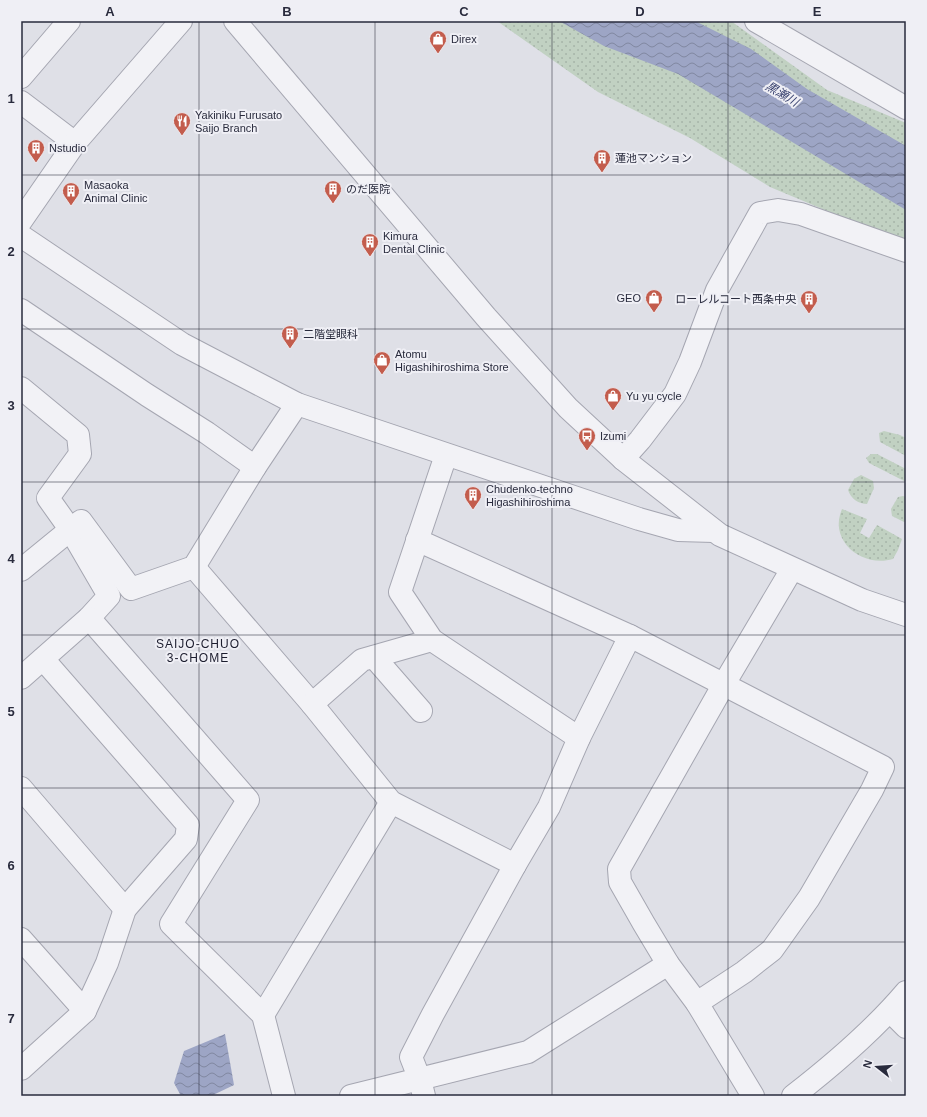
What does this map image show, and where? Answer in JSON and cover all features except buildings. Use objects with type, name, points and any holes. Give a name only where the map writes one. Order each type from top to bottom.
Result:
[{"type":"street","points":[[21,77],[69,21]]},
{"type":"street","points":[[21,221],[75,143],[181,21]]},
{"type":"street","points":[[235,21],[486,317],[568,408],[623,459],[714,531],[792,569],[862,600],[906,615]]},
{"type":"street","points":[[756,21],[906,108]]},
{"type":"street","points":[[21,102],[75,143]]},
{"type":"street","points":[[623,459],[676,394],[690,362],[717,290],[760,213],[778,210],[801,214],[906,250]]},
{"type":"street","points":[[21,236],[182,344],[297,404],[639,519],[678,530],[714,531]]},
{"type":"street","points":[[21,310],[255,467]]},
{"type":"street","points":[[21,388],[78,435],[80,454],[48,498],[70,529],[109,596],[89,618],[21,678]]},
{"type":"street","points":[[21,570],[80,521],[131,589],[194,567],[255,467],[297,404]]},
{"type":"street","points":[[446,455],[400,592],[432,640],[579,738]]},
{"type":"street","points":[[417,540],[630,636],[883,767],[872,790],[809,898],[772,950],[744,972],[697,1003]]},
{"type":"street","points":[[194,567],[312,704],[391,802],[515,865]]},
{"type":"street","points":[[753,1096],[697,1003],[668,964],[620,882],[619,868],[724,684],[792,569]]},
{"type":"street","points":[[89,618],[248,800],[171,924],[263,1015],[284,1096]]},
{"type":"street","points":[[422,1088],[411,1058],[433,1014],[515,865],[549,807],[579,738],[630,636]]},
{"type":"street","points":[[312,704],[362,660],[432,640]]},
{"type":"street","points":[[374,657],[420,711]]},
{"type":"street","points":[[21,1069],[85,1011],[107,963],[125,909],[186,839],[188,825],[43,660]]},
{"type":"street","points":[[21,788],[125,909]]},
{"type":"street","points":[[263,1015],[391,802]]},
{"type":"street","points":[[21,939],[85,1011]]},
{"type":"street","points":[[351,1096],[422,1088],[528,1052],[668,964]]},
{"type":"street","points":[[793,1096],[823,1073],[890,1011],[906,992]]},
{"type":"street","points":[[890,1011],[906,1027]]},
{"type":"green space","points":[[497,21],[731,21],[827,90],[906,123],[906,244],[770,187],[690,138],[598,92]]},
{"type":"green space","points":[[884,431],[906,438],[906,456],[880,442],[879,433]]},
{"type":"green space","points":[[871,454],[877,454],[906,469],[906,482],[869,463],[866,458]]},
{"type":"green space","points":[[861,475],[873,481],[874,488],[867,504],[856,500],[851,496],[848,490],[854,479]]},
{"type":"green space","points":[[898,497],[906,497],[906,521],[904,522],[892,516],[891,509]]},
{"type":"green space","points":[[842,509],[867,519],[860,533],[869,538],[877,525],[902,539],[893,559],[881,561],[870,559],[860,556],[851,549],[844,541],[840,532],[839,521]]},
{"type":"water","name":"黒瀬川","points":[[559,21],[695,21],[751,49],[807,89],[906,146],[906,210],[678,74],[604,46]]},
{"type":"water","points":[[225,1034],[234,1085],[211,1096],[181,1096],[174,1083],[184,1051]]},
{"type":"place","name":"Direx","points":[[438,54]]},
{"type":"place","name":"Yakiniku Furusato Saijo Branch","points":[[182,136]]},
{"type":"place","name":"Nstudio","points":[[36,163]]},
{"type":"place","name":"蓮池マンション","points":[[602,173]]},
{"type":"place","name":"のだ医院","points":[[333,204]]},
{"type":"place","name":"Masaoka Animal Clinic","points":[[71,206]]},
{"type":"place","name":"Kimura Dental Clinic","points":[[370,257]]},
{"type":"place","name":"GEO","points":[[654,313]]},
{"type":"place","name":"ローレルコート西条中央","points":[[809,314]]},
{"type":"place","name":"二階堂眼科","points":[[290,349]]},
{"type":"place","name":"Atomu Higashihiroshima Store","points":[[382,375]]},
{"type":"place","name":"Yu yu cycle","points":[[613,411]]},
{"type":"place","name":"Izumi","points":[[587,451]]},
{"type":"place","name":"Chudenko-techno Higashihiroshima","points":[[473,510]]},
{"type":"district","name":"SAIJO-CHUO 3-CHOME","points":[[198,651]]}]
